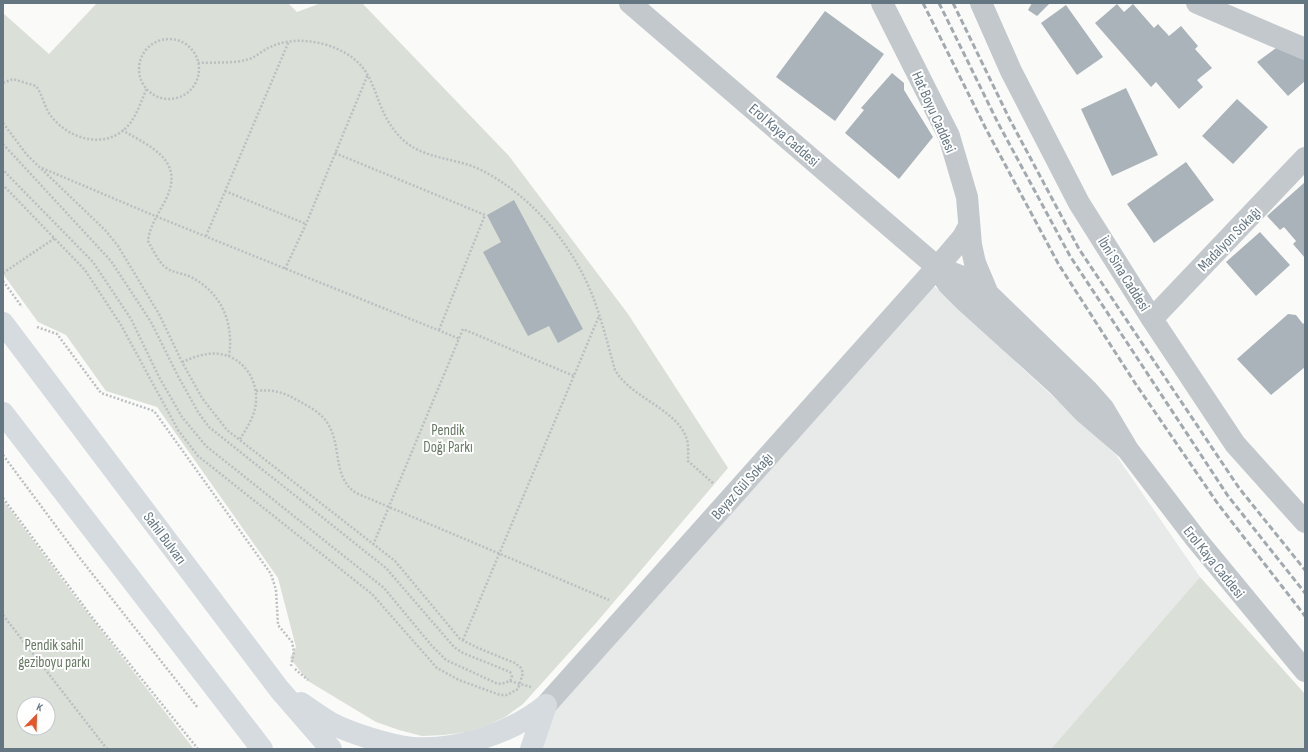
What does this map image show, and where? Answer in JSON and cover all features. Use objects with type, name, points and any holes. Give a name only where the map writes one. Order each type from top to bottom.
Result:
[{"type":"highway","name":"Sahil Bulvarı","points":[[3,323],[279,689],[331,749]]},
{"type":"highway","points":[[3,413],[262,749]]},
{"type":"highway","points":[[279,689],[332,724],[368,738],[412,748],[458,744],[501,732],[534,715],[546,705]]},
{"type":"highway","points":[[531,747],[546,705]]},
{"type":"street","name":"Erol Kaya Caddesi","points":[[630,3],[937,267],[948,284],[963,299],[1058,385],[1085,413],[1128,450]]},
{"type":"street","name":"Hat Boyu Caddesi","points":[[882,3],[948,136],[967,196],[969,226],[975,263],[988,294]]},
{"type":"street","name":"İbni Sina Caddesi","points":[[981,3],[1011,71],[1079,203],[1152,319],[1235,444],[1305,522]]},
{"type":"street","points":[[1197,3],[1305,49]]},
{"type":"street","name":"Madalyon Sokağı","points":[[1152,319],[1305,158]]},
{"type":"street","name":"Beyaz Gül Sokağı","points":[[546,705],[937,267],[963,237],[969,226]]},
{"type":"street","name":"Erol Kaya Caddesi","points":[[937,267],[960,276],[988,294],[1088,391],[1103,408],[1128,450],[1196,539],[1305,671]]},
{"type":"path","points":[[166,39],[185,43],[192,50],[198,63],[198,78],[194,86],[187,94],[178,98],[168,99],[158,97],[147,88],[140,75],[140,65],[145,52],[156,42],[166,39]]},
{"type":"path","points":[[206,236],[289,41]]},
{"type":"path","points":[[198,63],[250,59],[281,42],[289,41],[314,42],[343,51],[356,60],[368,73],[388,122],[401,138],[415,149],[428,155],[462,162],[482,170],[522,197],[535,209],[571,256],[592,296],[615,370],[619,378],[632,390],[663,411],[680,427],[686,437],[688,461],[718,488]]},
{"type":"path","points":[[286,268],[306,224],[368,73]]},
{"type":"path","points":[[3,83],[13,79],[22,80],[36,86],[51,117],[62,128],[80,138],[93,140],[108,137],[122,130],[135,115],[147,88]]},
{"type":"path","points":[[3,123],[27,155],[106,231],[118,246],[159,314],[182,362],[209,409],[227,430],[395,561],[463,640],[478,648],[515,663],[521,668],[523,673],[520,684],[514,693],[500,695],[459,680],[437,668],[372,594],[198,456],[178,430],[121,325],[85,270],[3,185]]},
{"type":"path","points":[[122,130],[161,154],[172,171],[167,196],[156,216],[148,242],[164,266],[174,272],[189,276],[200,282],[214,294],[227,317],[230,330],[229,357]]},
{"type":"path","points":[[3,144],[112,261],[151,322],[178,376],[198,412],[209,427],[386,568],[454,647],[464,653],[510,672],[512,677],[510,681]]},
{"type":"path","points":[[335,153],[485,215],[439,330]]},
{"type":"path","points":[[39,166],[156,216],[460,339]]},
{"type":"path","points":[[3,170],[93,262],[131,319],[158,377],[182,417],[206,446],[384,588],[432,646],[446,660],[496,683],[501,684],[510,681],[533,688]]},
{"type":"path","points":[[225,191],[306,224]]},
{"type":"path","points":[[3,273],[55,238]]},
{"type":"path","points":[[3,281],[25,311]]},
{"type":"path","points":[[463,640],[599,316]]},
{"type":"path","points":[[33,322],[38,328],[58,334],[101,393],[154,411],[271,574],[276,590],[278,625],[292,642],[294,652],[291,666],[312,684]]},
{"type":"path","points":[[373,545],[464,329],[574,376]]},
{"type":"path","points":[[182,362],[195,356],[220,354],[235,358],[244,366],[252,377],[256,391],[254,412],[240,439]]},
{"type":"path","points":[[256,391],[271,390],[288,395],[324,418],[331,429],[342,478],[349,489],[611,601]]},
{"type":"path","points":[[3,455],[79,557],[201,712]]},
{"type":"path","points":[[3,498],[91,616],[198,749]]},
{"type":"path","points":[[3,615],[107,749]]},
{"type":"shaded area","points":[[934,286],[1116,455],[1200,577],[1051,749],[539,749],[553,709]]},
{"type":"green space","name":"Pendik Doğı Parkı","points":[[97,3],[288,3],[297,12],[321,3],[362,3],[509,156],[628,314],[728,468],[596,623],[523,704],[505,717],[488,725],[466,732],[422,736],[376,722],[308,681],[290,658],[296,647],[278,578],[157,407],[106,391],[66,335],[38,322],[3,274],[3,13],[49,54]]},
{"type":"green space","name":"Pendik sahil geziboyu parkı","points":[[3,500],[75,597],[194,749],[3,749]]},
{"type":"green space","points":[[1200,577],[1305,694],[1305,749],[1051,749]]},
{"type":"building","points":[[1032,3],[1050,3],[1037,16],[1028,10]]},
{"type":"building","points":[[1117,4],[1124,12],[1133,4],[1154,28],[1158,24],[1169,36],[1181,26],[1198,46],[1195,49],[1212,68],[1197,80],[1203,87],[1179,109],[1156,82],[1151,87],[1095,23]]},
{"type":"building","points":[[1066,5],[1103,57],[1077,75],[1041,23]]},
{"type":"building","points":[[825,11],[884,54],[835,121],[776,77]]},
{"type":"building","points":[[1280,45],[1305,53],[1305,81],[1288,96],[1257,62]]},
{"type":"building","points":[[892,73],[904,83],[904,90],[933,137],[899,179],[845,133],[864,110],[861,108]]},
{"type":"building","points":[[1126,88],[1158,155],[1112,176],[1081,109]]},
{"type":"building","points":[[1237,99],[1268,127],[1233,164],[1202,136]]},
{"type":"building","points":[[1186,162],[1214,200],[1154,243],[1127,204]]},
{"type":"building","points":[[1305,182],[1305,258],[1293,244],[1296,241],[1284,227],[1280,230],[1267,216]]},
{"type":"building","points":[[514,200],[583,329],[558,343],[549,326],[528,336],[483,252],[501,242],[487,215]]},
{"type":"building","points":[[1260,232],[1290,265],[1256,296],[1226,262]]},
{"type":"building","points":[[1288,314],[1296,315],[1303,324],[1305,322],[1305,367],[1271,395],[1237,359]]},
{"type":"railway","points":[[923,3],[986,129],[1059,265],[1135,383],[1218,504],[1305,616]]},
{"type":"railway","points":[[939,3],[998,123],[1070,256],[1228,496],[1305,593]]},
{"type":"railway","points":[[953,3],[1009,118],[1079,249],[1239,488],[1305,570]]}]
